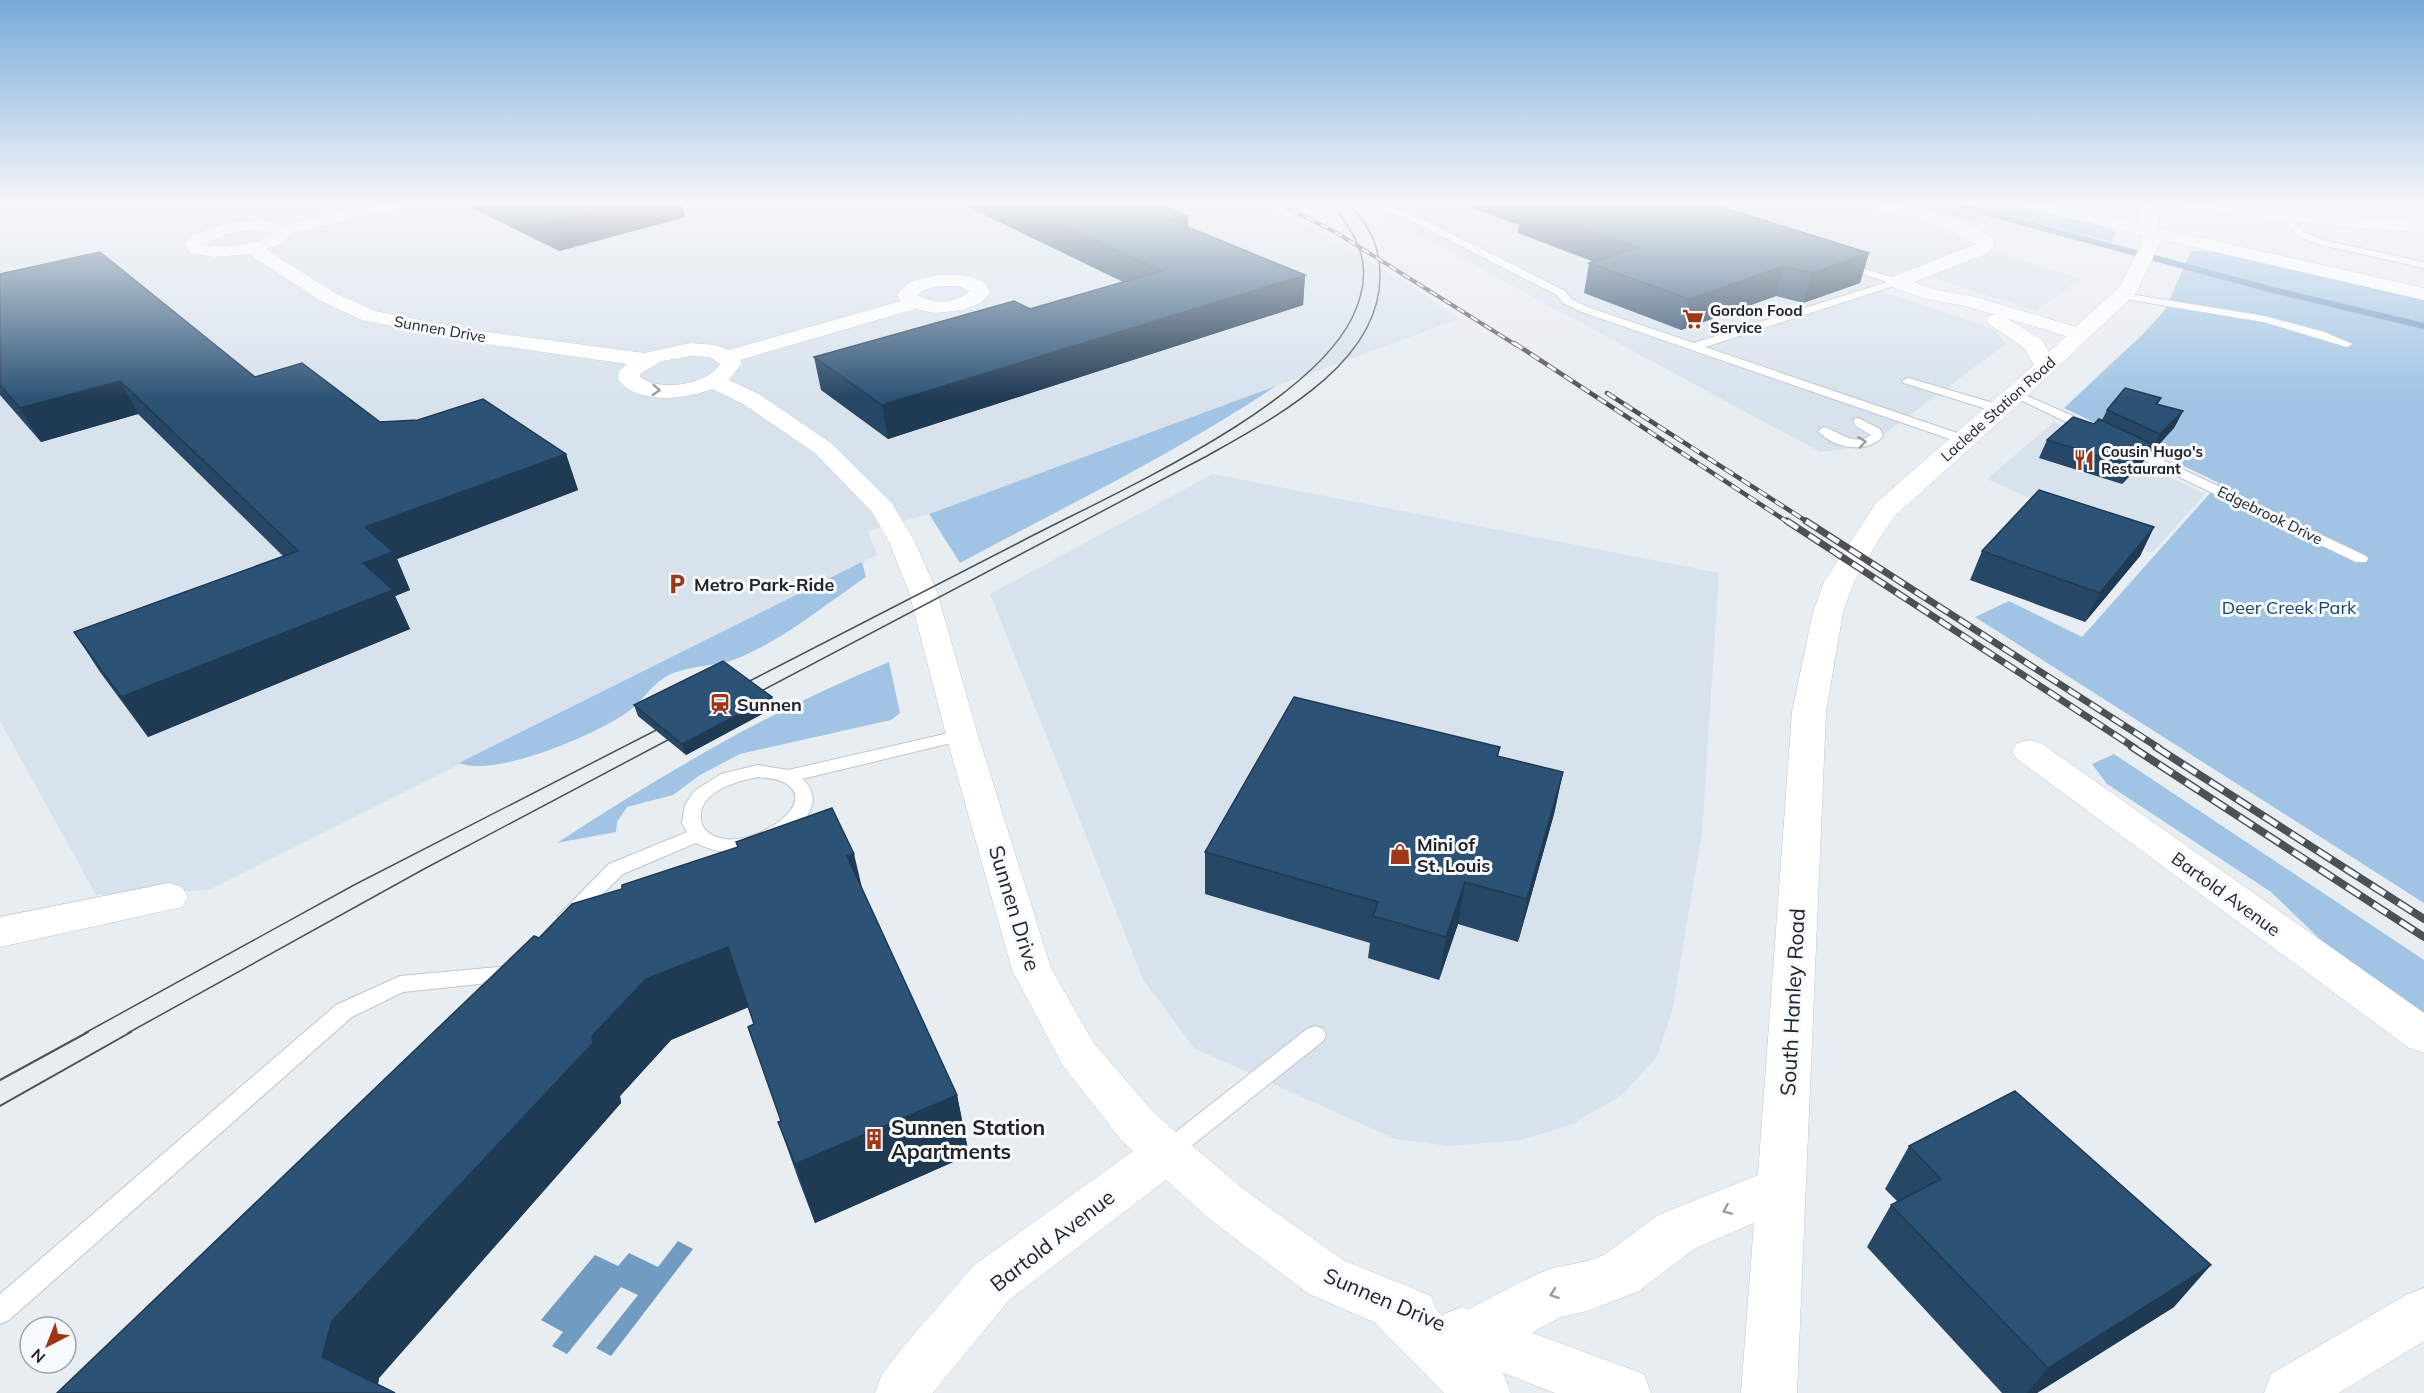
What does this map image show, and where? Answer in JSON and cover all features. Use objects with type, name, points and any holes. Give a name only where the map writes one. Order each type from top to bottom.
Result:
[{"type":"main road","name":"Laclede Station Road","points":[[1828,612],[1839,582],[1886,509],[1965,440],[2126,292],[2137,268]]},
{"type":"main road","points":[[2300,268],[2424,294]]},
{"type":"main road","points":[[1996,320],[2034,345],[2046,366]]},
{"type":"main road","name":"South Hanley Road","points":[[1769,1393],[1809,712],[1828,612]]},
{"type":"main road","points":[[1472,1336],[1553,1293],[1588,1286],[1621,1273],[1676,1232],[1781,1188]]},
{"type":"main road","points":[[1396,1308],[1483,1393]]},
{"type":"street","name":"Sunnen Drive","points":[[283,268],[328,297],[369,316],[465,335],[646,360]]},
{"type":"street","points":[[1897,282],[1933,268]]},
{"type":"street","points":[[1897,282],[1932,295],[1951,306],[1996,320],[2075,338]]},
{"type":"street","points":[[1932,295],[1969,301],[2075,338]]},
{"type":"street","name":"Sunnen Drive","points":[[914,303],[720,369],[691,388],[667,391],[637,387],[631,383],[628,375],[634,367],[646,360],[667,353],[691,350],[712,351],[720,369],[751,399],[823,448],[883,508],[902,542],[923,592],[962,735],[1032,970],[1078,1054],[1138,1127],[1226,1203],[1326,1277],[1396,1308],[1626,1393]]},
{"type":"street","name":"Bartold Avenue","points":[[2029,751],[2424,1036]]},
{"type":"street","points":[[0,932],[169,897]]},
{"type":"street","name":"Bartold Avenue","points":[[902,1393],[920,1366],[991,1283],[1166,1152]]},
{"type":"street","points":[[2290,1393],[2424,1313]]},
{"type":"lane","points":[[1512,268],[1561,293],[1567,301],[1577,306],[1965,440]]},
{"type":"lane","points":[[1851,268],[1897,282]]},
{"type":"lane","points":[[1681,352],[1897,282]]},
{"type":"lane","points":[[2126,292],[2251,316],[2347,345]]},
{"type":"lane","name":"Edgebrook Drive","points":[[1908,381],[2008,401],[2105,436],[2361,559]]},
{"type":"lane","points":[[1824,431],[1833,437],[1857,444],[1866,444],[1877,436],[1876,432],[1858,422]]},
{"type":"lane","points":[[789,776],[962,735]]},
{"type":"lane","points":[[775,772],[789,776],[800,784],[804,795],[803,807],[796,820],[765,840],[746,845],[726,846],[709,842],[697,835],[691,824],[691,812],[697,799],[709,789],[740,774],[775,772]]},
{"type":"lane","points":[[558,926],[616,869],[697,835]]},
{"type":"lane","points":[[0,1311],[344,1011],[400,984],[517,966],[483,998]]},
{"type":"lane","points":[[1166,1152],[1315,1035]]},
{"type":"shaded area","points":[[0,268],[1381,268],[1459,319],[929,514],[868,531],[877,555],[209,890],[96,895],[0,721]]},
{"type":"shaded area","points":[[1479,268],[2046,268],[2081,279],[2036,311],[1908,270],[1866,286],[1993,329],[2006,344],[1868,446],[1820,452]]},
{"type":"shaded area","points":[[2054,422],[2205,494],[2152,553],[1987,479]]},
{"type":"shaded area","points":[[1213,474],[1719,573],[1702,833],[1672,1012],[1656,1058],[1623,1094],[1573,1124],[1521,1140],[1450,1146],[1395,1139],[1194,1048],[1143,979],[990,594]]},
{"type":"shaded area","points":[[678,1241],[693,1249],[611,1356],[596,1348],[638,1295],[621,1287],[567,1354],[552,1346],[563,1332],[541,1320],[595,1255],[618,1266],[629,1253],[658,1267]]},
{"type":"green space","name":"Deer Creek Park","points":[[2184,268],[2295,268],[2424,298],[2424,903],[1975,617],[2009,601],[2082,637],[2219,483],[2064,408],[2143,334],[2165,310]]},
{"type":"green space","points":[[1276,386],[1160,456],[960,563],[929,514]]},
{"type":"green space","points":[[862,562],[866,577],[791,630],[734,660],[678,671],[669,675],[657,683],[629,711],[594,731],[571,742],[520,759],[475,766],[459,763]]},
{"type":"green space","points":[[889,662],[900,713],[891,720],[740,754],[700,775],[673,795],[627,807],[617,822],[616,832],[557,843],[637,792],[760,722]]},
{"type":"green space","points":[[2114,754],[2424,960],[2424,1014],[2322,941],[2271,892],[2107,784],[2092,764]]},
{"type":"building","points":[[27,268],[120,268],[255,377],[302,363],[380,422],[418,420],[483,399],[566,454],[365,527],[393,552],[363,563],[393,590],[121,697],[74,632],[298,551],[120,381],[20,408],[0,385],[0,274]]},
{"type":"building","points":[[1155,268],[1288,268],[1305,275],[882,405],[814,357],[1014,301],[1030,309],[1161,271]]},
{"type":"building","points":[[1603,268],[1778,268],[1689,299]]},
{"type":"building","points":[[1792,268],[1826,268],[1812,273]]},
{"type":"building","points":[[2125,388],[2161,398],[2156,404],[2183,411],[2160,434],[2107,410]]},
{"type":"building","points":[[2073,417],[2094,424],[2099,419],[2152,444],[2130,465],[2047,440]]},
{"type":"building","points":[[2039,490],[2154,527],[2100,593],[1982,551]]},
{"type":"building","points":[[723,661],[772,697],[682,744],[634,705]]},
{"type":"building","name":"Mini of St. Louis","points":[[1294,697],[1500,747],[1497,756],[1563,772],[1527,899],[1465,882],[1446,937],[1373,916],[1378,902],[1205,852]]},
{"type":"building","points":[[832,808],[854,854],[847,856],[957,1095],[795,1164],[778,1122],[781,1121],[748,1027],[754,1024],[728,947],[646,979],[592,1036],[593,1043],[332,1321],[322,1357],[395,1393],[57,1393],[534,936],[539,938],[572,904],[622,889],[622,885],[738,847],[736,842]]},
{"type":"building","points":[[2015,1091],[2211,1265],[2048,1368],[1891,1205],[1941,1179],[1909,1146]]},
{"type":"waterway","points":[[2191,268],[2424,326]]},
{"type":"tram line","points":[[736,688],[1154,474],[1252,416],[1294,385],[1329,352],[1352,318],[1363,285],[1364,268]]},
{"type":"tram line","points":[[748,698],[1205,457],[1290,406],[1343,362],[1362,336],[1376,307],[1379,268]]},
{"type":"tram line","points":[[85,1033],[354,885],[670,723]]},
{"type":"tram line","points":[[128,1033],[424,869],[681,733]]},
{"type":"tram line","points":[[0,1080],[88,1032]]},
{"type":"tram line","points":[[0,1106],[131,1032]]},
{"type":"railway","points":[[1393,268],[1516,345]]},
{"type":"railway","points":[[1514,343],[1789,523]]},
{"type":"railway","points":[[1607,393],[1809,523]]},
{"type":"railway","points":[[1787,521],[2135,748]]},
{"type":"railway","points":[[1806,521],[2159,748]]},
{"type":"railway","points":[[2132,747],[2424,937]]},
{"type":"railway","points":[[2156,747],[2424,919]]},
{"type":"place","name":"Gordon Food Service","points":[[1693,319]]},
{"type":"place","name":"Cousin Hugo's Restaurant","points":[[2084,460]]},
{"type":"place","name":"Metro Park-Ride","points":[[677,584]]},
{"type":"place","name":"Sunnen","points":[[720,704]]},
{"type":"place","name":"Mini of St. Louis","points":[[1400,854]]},
{"type":"place","name":"Sunnen Station Apartments","points":[[874,1139]]}]
